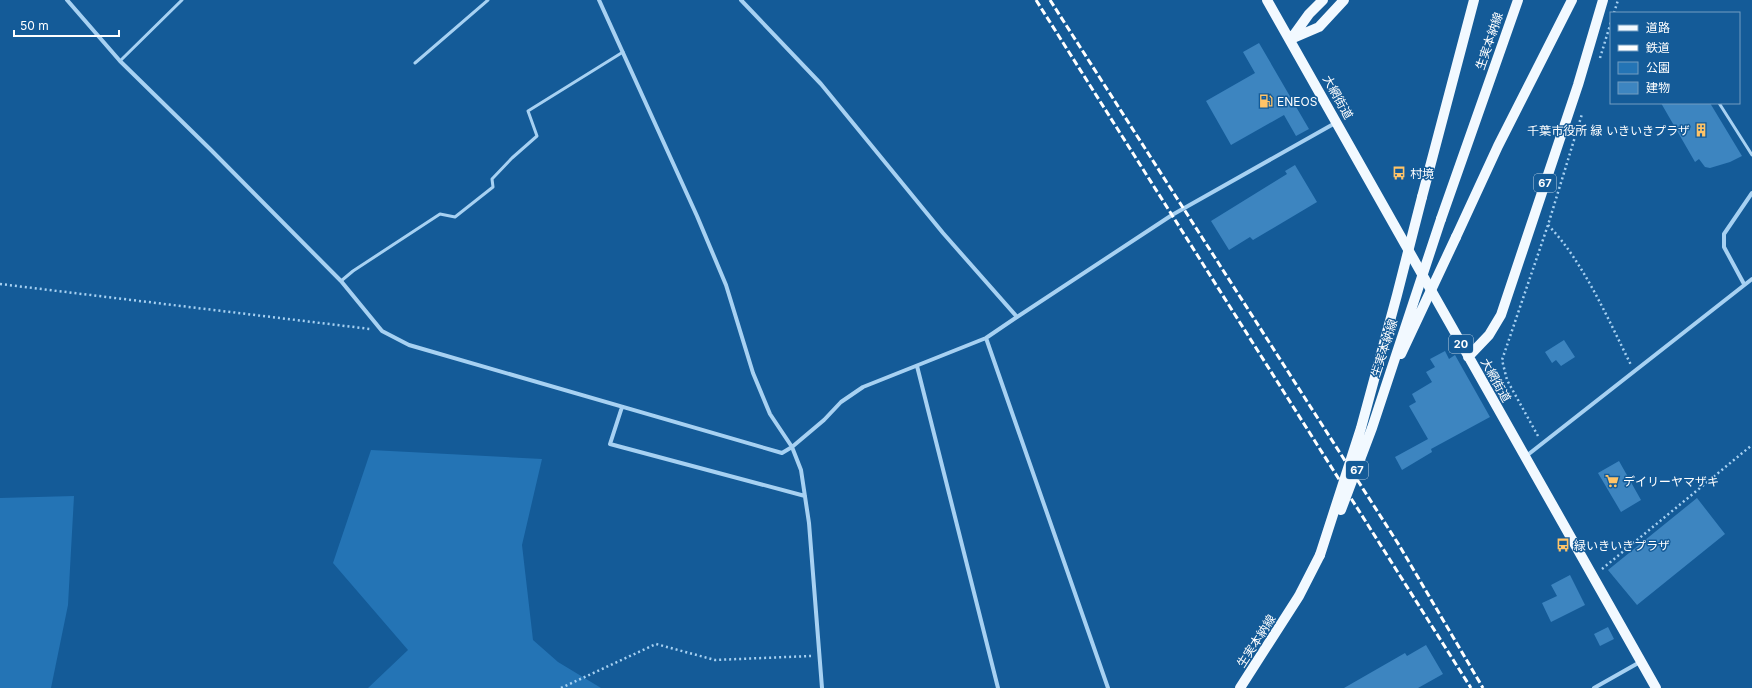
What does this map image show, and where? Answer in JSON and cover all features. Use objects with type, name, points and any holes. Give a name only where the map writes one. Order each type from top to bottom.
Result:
[{"type":"main road","name":"大網街道","points":[[1267,0],[1291,40],[1524,457],[1656,688]]},
{"type":"main road","points":[[1291,40],[1310,14],[1323,0]]},
{"type":"main road","points":[[1291,40],[1319,27],[1344,0]]},
{"type":"main road","points":[[1320,556],[1361,428],[1474,0]]},
{"type":"main road","name":"生実本納線","points":[[1240,688],[1248,678],[1296,602],[1320,556],[1359,466],[1441,219],[1518,0]]},
{"type":"main road","points":[[1387,382],[1498,146],[1572,0]]},
{"type":"main road","name":"67","points":[[1468,357],[1489,335],[1500,315],[1578,85],[1603,0]]},
{"type":"street","points":[[67,0],[120,61],[211,150],[340,282],[382,331],[409,345],[782,453],[792,447],[824,420],[841,402],[863,387],[986,338],[1172,215],[1337,122]]},
{"type":"street","points":[[599,0],[697,216],[726,285],[753,373],[770,414],[792,447],[802,470],[809,523],[822,688]]},
{"type":"street","points":[[741,0],[821,84],[943,233],[1017,317]]},
{"type":"street","points":[[1744,284],[1724,247],[1723,240],[1724,234],[1752,193]]},
{"type":"street","points":[[1524,457],[1752,279]]},
{"type":"street","points":[[986,338],[1108,688]]},
{"type":"street","points":[[917,366],[998,688]]},
{"type":"street","points":[[622,407],[610,444],[805,496]]},
{"type":"street","points":[[1594,688],[1640,662]]},
{"type":"lane","points":[[120,61],[182,0]]},
{"type":"lane","points":[[415,63],[488,0]]},
{"type":"lane","points":[[340,282],[353,271],[440,214],[455,217],[493,187],[492,179],[512,158],[537,136],[528,112],[623,52]]},
{"type":"lane","points":[[1720,104],[1752,155]]},
{"type":"path","points":[[1614,12],[1618,0]]},
{"type":"path","points":[[1599,60],[1610,25]]},
{"type":"path","points":[[1542,443],[1507,380],[1502,360],[1548,225],[1583,112]]},
{"type":"path","points":[[1548,225],[1558,235],[1588,282],[1634,371]]},
{"type":"path","points":[[0,284],[382,331]]},
{"type":"path","points":[[1592,577],[1752,446]]},
{"type":"path","points":[[561,688],[656,644],[715,660],[819,656]]},
{"type":"green space","points":[[371,450],[542,459],[522,545],[533,640],[558,662],[601,688],[368,688],[408,650],[333,563]]},
{"type":"green space","points":[[74,496],[68,605],[51,688],[0,688],[0,498]]},
{"type":"building","points":[[1259,43],[1309,129],[1296,136],[1284,115],[1231,145],[1206,101],[1255,73],[1243,52]]},
{"type":"building","name":"千葉市役所 緑 いきいきプラザ","points":[[1662,104],[1711,104],[1742,156],[1730,162],[1710,168],[1705,167],[1699,159],[1695,162]]},
{"type":"building","points":[[1295,165],[1317,202],[1253,240],[1250,237],[1229,250],[1211,221],[1287,174],[1285,171]]},
{"type":"building","points":[[1564,340],[1575,357],[1561,366],[1556,360],[1552,363],[1545,352]]},
{"type":"building","points":[[1445,351],[1449,359],[1455,355],[1490,417],[1431,449],[1432,452],[1402,470],[1395,457],[1428,439],[1409,406],[1416,402],[1412,394],[1432,382],[1426,372],[1435,367],[1430,359]]},
{"type":"building","points":[[1619,461],[1641,500],[1621,512],[1598,473]]},
{"type":"building","points":[[1697,498],[1725,534],[1637,605],[1608,570]]},
{"type":"building","points":[[1570,575],[1585,605],[1551,622],[1542,603],[1557,596],[1551,585]]},
{"type":"building","points":[[1608,627],[1614,639],[1600,646],[1594,634]]},
{"type":"building","points":[[1426,645],[1443,674],[1418,688],[1344,688],[1405,653],[1407,656]]},
{"type":"railway","points":[[1036,0],[1471,688]]},
{"type":"railway","points":[[1050,0],[1399,545],[1483,688]]},
{"type":"place","name":"ENEOS","points":[[1266,101]]},
{"type":"place","name":"千葉市役所 緑 いきいきプラザ","points":[[1701,130]]},
{"type":"place","name":"村境","points":[[1399,173]]},
{"type":"place","name":"デイリーヤマザキ","points":[[1612,481]]},
{"type":"place","name":"緑いきいきプラザ","points":[[1563,545]]}]
